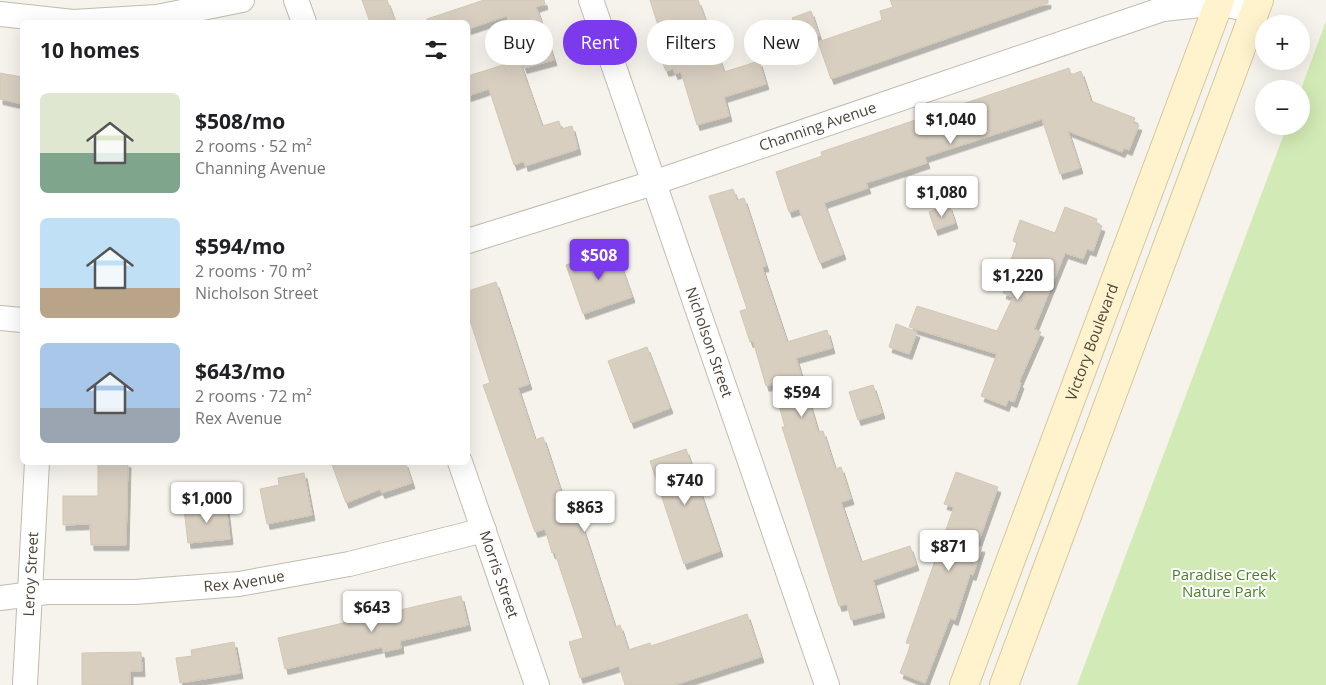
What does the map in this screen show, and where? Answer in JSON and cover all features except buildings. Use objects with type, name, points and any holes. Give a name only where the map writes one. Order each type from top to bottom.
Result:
[{"type":"main road","name":"Victory Boulevard","points":[[964,685],[1220,1]]},
{"type":"main road","points":[[1004,685],[1257,6]]},
{"type":"street","points":[[110,20],[157,17],[242,0]]},
{"type":"street","points":[[296,0],[303,20]]},
{"type":"street","name":"Nicholson Street","points":[[592,0],[653,183],[827,685]]},
{"type":"street","name":"Channing Avenue","points":[[470,240],[653,183],[1161,4],[1220,1],[1257,6]]},
{"type":"street","points":[[0,14],[55,20]]},
{"type":"street","points":[[0,318],[20,320]]},
{"type":"street","name":"Leroy Street","points":[[25,685],[37,465]]},
{"type":"street","name":"Morris Street","points":[[461,465],[538,685]]},
{"type":"street","name":"Rex Avenue","points":[[0,598],[48,592],[135,592],[239,584],[350,564],[484,530]]},
{"type":"green space","name":"Paradise Creek Nature Park","points":[[1326,21],[1326,685],[1077,685],[1284,135],[1310,135],[1310,80],[1304,80],[1308,70],[1310,70],[1310,65]]}]
